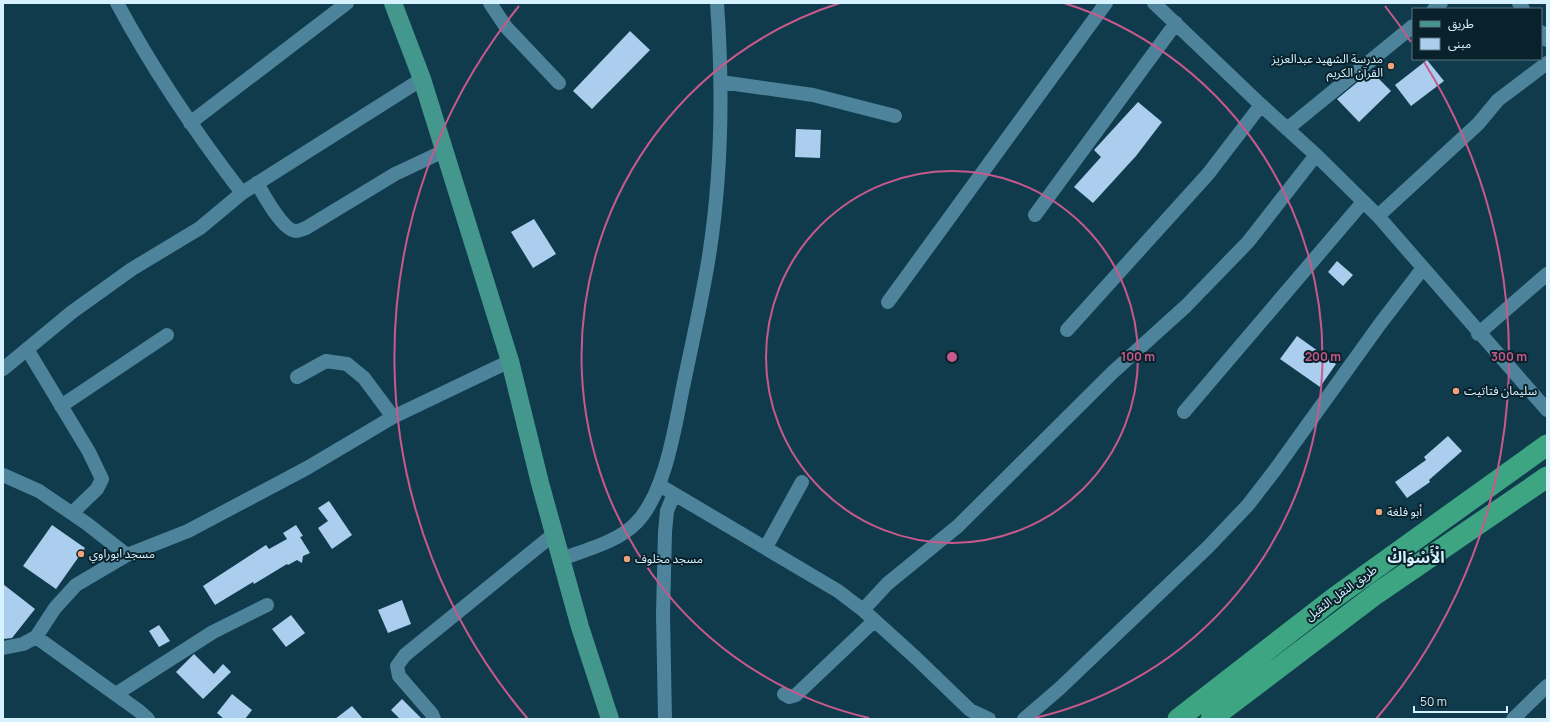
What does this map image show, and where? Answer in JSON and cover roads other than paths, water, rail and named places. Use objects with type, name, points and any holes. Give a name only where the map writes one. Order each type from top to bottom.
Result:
[{"type":"highway","name":"طريق النقل الثقيل","points":[[1178,719],[1334,598],[1547,445]]},
{"type":"highway","name":"طريق النقل الثقيل","points":[[1211,719],[1376,594],[1547,477]]},
{"type":"main road","points":[[393,3],[422,79],[510,361],[554,534],[600,691],[610,719]]},
{"type":"street","points":[[117,3],[143,52],[190,123],[242,193]]},
{"type":"street","points":[[190,123],[347,3]]},
{"type":"street","points":[[490,3],[506,27],[559,83]]},
{"type":"street","points":[[561,558],[608,541],[636,524],[652,500],[659,485],[674,429],[709,256],[722,120],[717,3]]},
{"type":"street","points":[[888,302],[1106,3]]},
{"type":"street","points":[[1154,3],[1316,155],[1378,216],[1478,334],[1547,410]]},
{"type":"street","points":[[1034,215],[1176,23]]},
{"type":"street","points":[[1287,129],[1412,27]]},
{"type":"street","points":[[1378,216],[1478,124],[1498,100],[1547,63]]},
{"type":"street","points":[[3,369],[72,312],[132,269],[200,228],[242,193],[257,183],[422,79]]},
{"type":"street","points":[[721,82],[813,95],[895,116]]},
{"type":"street","points":[[1067,330],[1204,179],[1260,104]]},
{"type":"street","points":[[257,183],[270,205],[288,228],[296,231],[306,228],[395,174],[444,151]]},
{"type":"street","points":[[863,610],[887,584],[958,526],[1113,372],[1186,306],[1248,242],[1316,155]]},
{"type":"street","points":[[1184,412],[1363,202]]},
{"type":"street","points":[[1024,719],[1059,689],[1208,547],[1248,505],[1423,268]]},
{"type":"street","points":[[1478,334],[1547,274]]},
{"type":"street","points":[[61,406],[167,335]]},
{"type":"street","points":[[27,349],[89,452],[102,480],[97,488],[72,513]]},
{"type":"street","points":[[3,648],[16,646],[36,637],[55,608],[76,586],[127,555],[188,531],[307,468],[393,417],[510,361]]},
{"type":"street","points":[[297,377],[326,362],[347,364],[364,378],[393,417]]},
{"type":"street","points":[[3,475],[39,491],[72,513],[127,555]]},
{"type":"street","points":[[766,547],[802,482]]},
{"type":"street","points":[[659,485],[838,591],[863,610],[970,710],[989,719]]},
{"type":"street","points":[[665,719],[663,614],[665,532],[667,511],[674,494]]},
{"type":"street","points":[[434,719],[432,714],[399,676],[398,666],[405,655],[554,534]]},
{"type":"street","points":[[116,694],[213,632],[267,605]]},
{"type":"street","points":[[784,694],[789,698],[796,695],[874,621]]},
{"type":"street","points":[[36,637],[116,694],[148,719]]},
{"type":"street","points":[[1513,719],[1547,686]]},
{"type":"place","name":"مدرسة الشهيد عبدالعزيز القرآن الكريم","points":[[1391,66]]},
{"type":"place","name":"سليمان فتاتيت","points":[[1456,391]]},
{"type":"place","name":"أبو فلغة","points":[[1379,512]]},
{"type":"place","name":"مسجد ابوراوي","points":[[81,554]]},
{"type":"place","name":"مسجد مخلوف","points":[[627,559]]},
{"type":"district","name":"الْأَسْوَاكْ","points":[[1416,557]]}]
